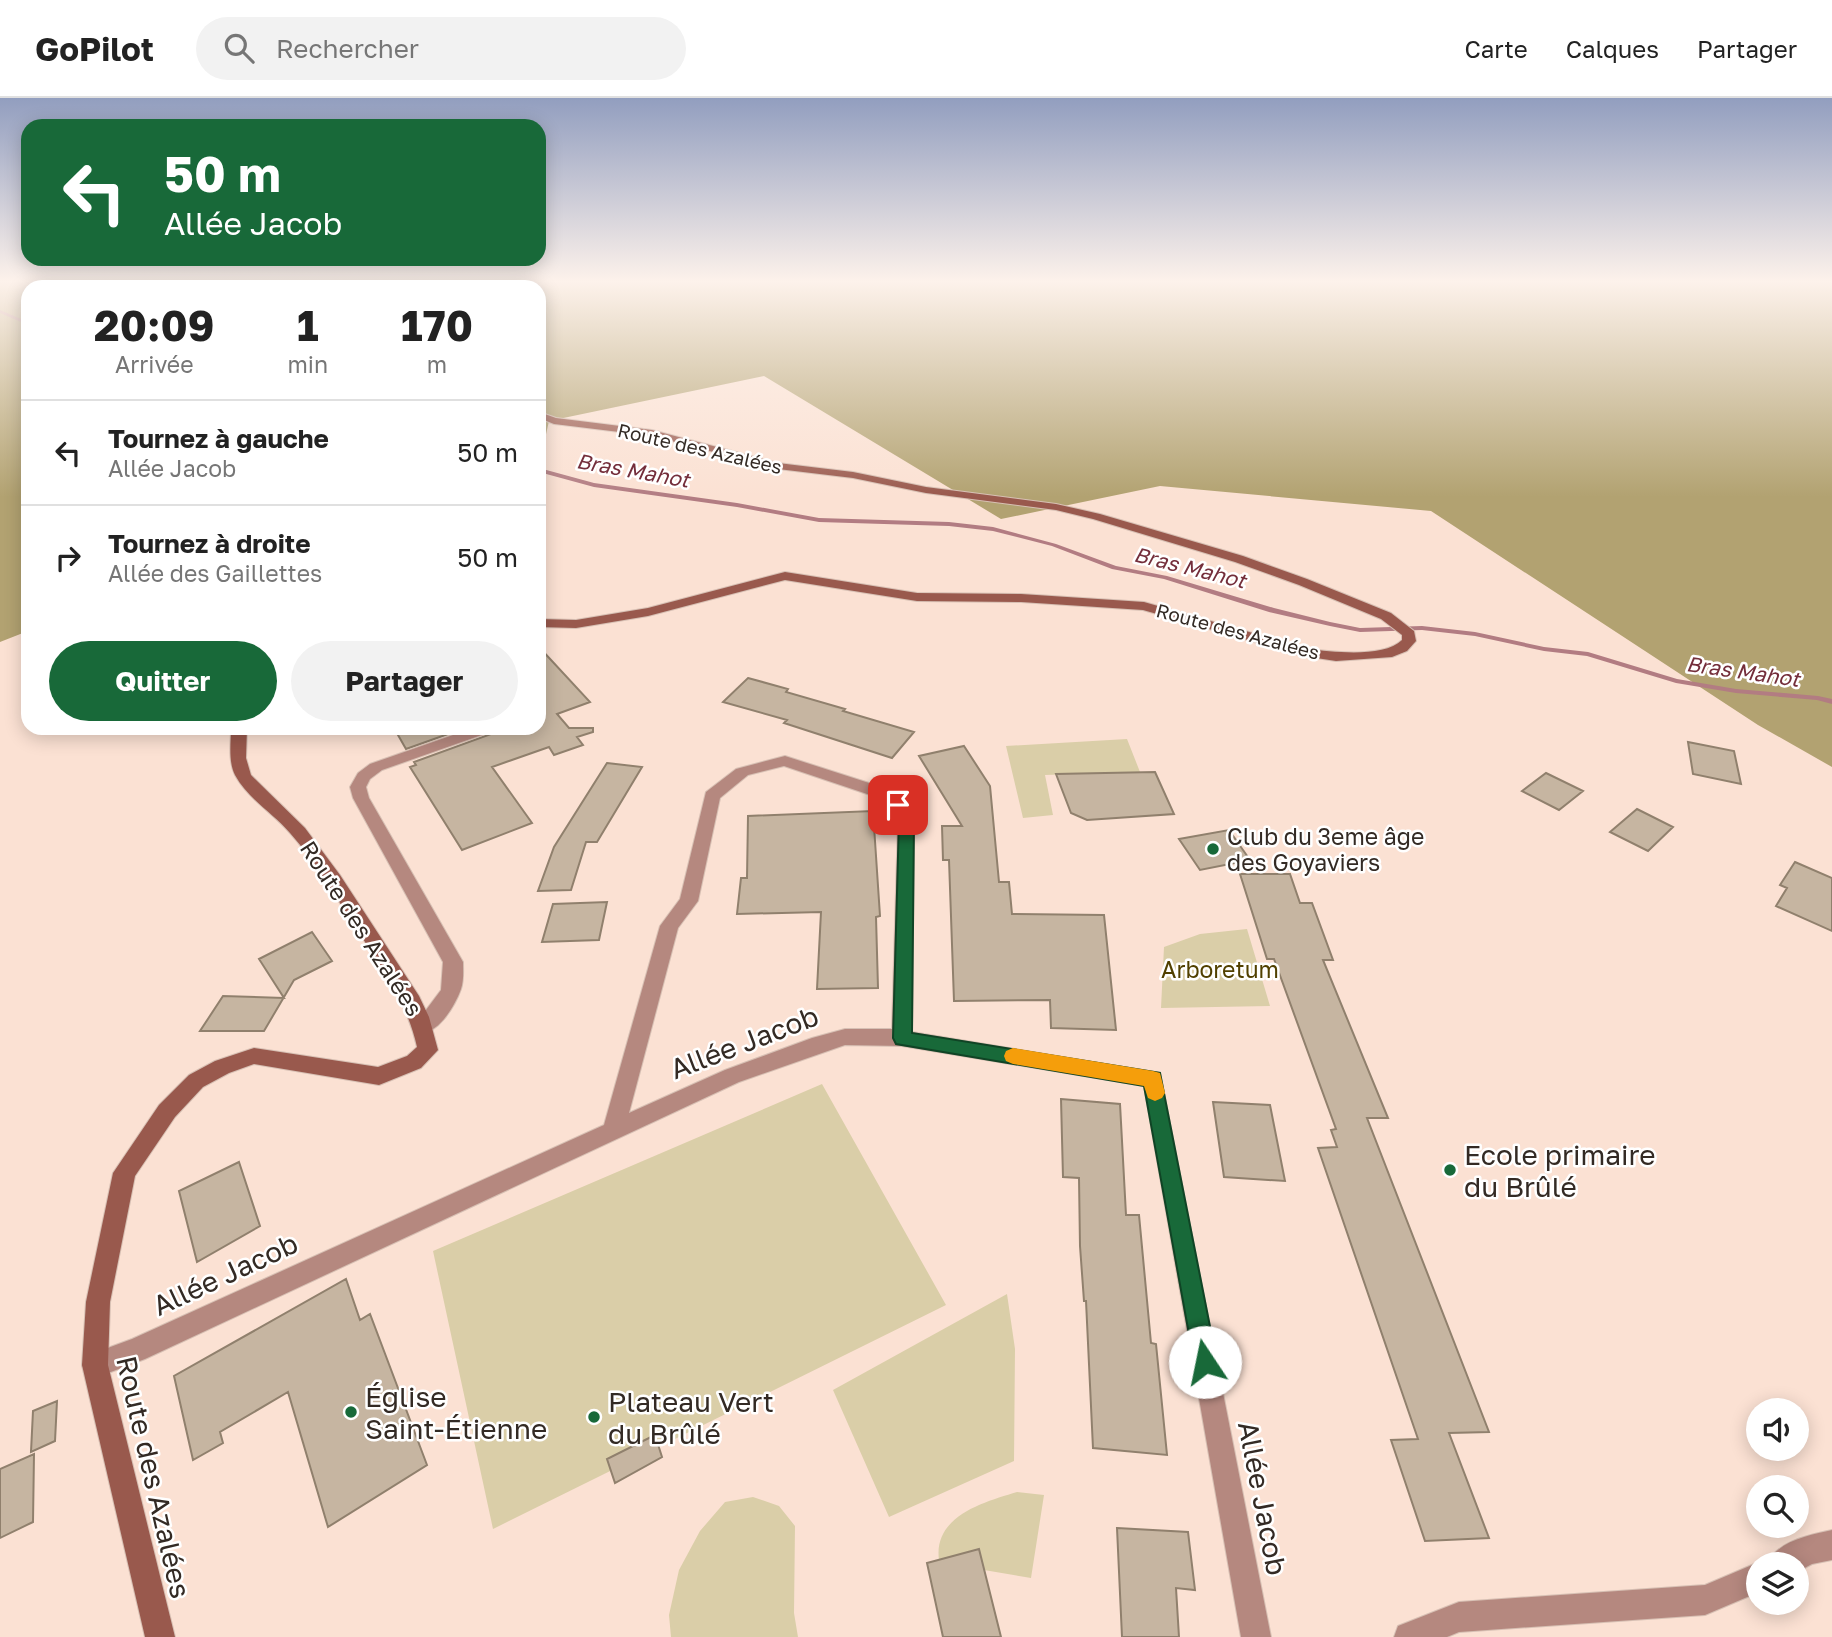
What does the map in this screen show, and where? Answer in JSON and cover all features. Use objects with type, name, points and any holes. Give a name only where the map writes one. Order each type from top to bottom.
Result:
[{"type":"main road","name":"Route des Azalées","points":[[546,418],[652,433],[778,466],[853,475],[926,490],[1042,505],[1096,516],[1239,559],[1367,608],[1400,625],[1409,634],[1409,641],[1402,648],[1387,654],[1336,657],[1308,653],[1144,606],[1021,598],[917,597],[785,576],[648,612],[576,624],[546,623]]},
{"type":"main road","name":"Route des Azalées","points":[[160,1637],[95,1365],[98,1302],[124,1173],[167,1111],[196,1080],[254,1056],[379,1076],[414,1062],[428,1050],[424,1026],[412,999],[320,858],[297,829],[249,784],[243,775],[239,764],[239,735]]},
{"type":"street","name":"Route des Azalées","points":[[424,1026],[452,993],[455,977],[453,962],[361,799],[358,787],[364,776],[376,768],[468,735]]},
{"type":"street","points":[[613,1131],[669,926],[689,901],[712,796],[741,772],[785,761],[885,794],[898,805],[906,820],[902,1038]]},
{"type":"street","name":"Allée Jacob","points":[[95,1365],[136,1350],[732,1076],[812,1046],[845,1037],[902,1038],[1153,1079],[1256,1637]]},
{"type":"street","points":[[1804,1552],[1832,1545]]},
{"type":"street","points":[[1409,1637],[1459,1617],[1705,1600],[1746,1583]]},
{"type":"green space","points":[[1127,739],[1140,772],[1045,775],[1053,815],[1023,818],[1006,746]]},
{"type":"green space","name":"Arboretum","points":[[1247,929],[1270,1006],[1161,1008],[1164,947],[1200,934]]},
{"type":"green space","name":"Plateau Vert du Brûlé","points":[[822,1084],[946,1305],[493,1529],[433,1251]]},
{"type":"green space","points":[[1007,1294],[1015,1349],[1014,1461],[889,1517],[833,1390]]},
{"type":"green space","points":[[1017,1492],[1044,1495],[1031,1578],[984,1570],[978,1549],[939,1560],[939,1545],[952,1522],[976,1506]]},
{"type":"green space","points":[[753,1497],[779,1506],[795,1526],[794,1613],[798,1637],[671,1637],[669,1615],[679,1570],[700,1531],[725,1502]]},
{"type":"shaded area","points":[[0,353],[21,353],[21,634],[0,642]]},
{"type":"shaded area","points":[[546,353],[1832,353],[1832,767],[1758,725],[1431,511],[1160,486],[1001,519],[764,376],[549,421],[546,434]]},
{"type":"building","points":[[546,655],[590,702],[557,714],[569,728],[593,728],[593,732],[577,737],[583,745],[554,755],[549,747],[492,767],[532,823],[462,850],[410,767],[416,765],[414,762],[488,735],[546,735]]},
{"type":"building","points":[[748,678],[914,732],[892,758],[784,723],[787,720],[723,702]]},
{"type":"building","points":[[398,735],[445,735],[406,749]]},
{"type":"building","points":[[1688,742],[1734,751],[1741,784],[1693,774]]},
{"type":"building","points":[[964,746],[990,786],[999,882],[1009,882],[1012,914],[1104,915],[1116,1030],[1051,1028],[1050,1000],[954,1001],[949,860],[943,860],[942,826],[962,826],[919,756]]},
{"type":"building","points":[[607,763],[642,767],[597,842],[586,842],[571,890],[538,891],[554,847]]},
{"type":"building","points":[[1155,772],[1174,814],[1087,820],[1071,813],[1056,774]]},
{"type":"building","points":[[1546,773],[1583,791],[1559,810],[1522,791]]},
{"type":"building","points":[[1637,809],[1673,827],[1648,851],[1610,832]]},
{"type":"building","points":[[873,811],[880,916],[876,917],[878,988],[817,989],[821,912],[737,914],[741,878],[747,878],[748,816]]},
{"type":"building","points":[[1229,830],[1250,860],[1200,870],[1179,839]]},
{"type":"building","points":[[1795,862],[1832,878],[1832,931],[1776,906],[1787,888],[1780,885]]},
{"type":"building","points":[[1240,874],[1290,874],[1300,903],[1312,903],[1333,960],[1323,960],[1388,1118],[1367,1118],[1489,1432],[1449,1433],[1489,1538],[1425,1541],[1391,1440],[1418,1439],[1318,1148],[1337,1147],[1331,1130],[1336,1129],[1274,959],[1267,959]]},
{"type":"building","points":[[607,902],[599,940],[542,942],[553,904]]},
{"type":"building","points":[[312,932],[332,961],[294,980],[284,998],[259,959]]},
{"type":"building","points":[[223,996],[283,998],[264,1031],[200,1031]]},
{"type":"building","points":[[1061,1099],[1120,1104],[1126,1215],[1139,1215],[1151,1343],[1156,1344],[1167,1455],[1093,1448],[1086,1301],[1080,1246],[1079,1178],[1063,1177]]},
{"type":"building","points":[[1213,1102],[1270,1105],[1285,1181],[1224,1177]]},
{"type":"building","points":[[239,1162],[260,1226],[197,1262],[179,1191]]},
{"type":"building","name":"Église Saint-Étienne","points":[[346,1279],[360,1320],[370,1314],[427,1465],[328,1527],[288,1392],[220,1432],[223,1443],[193,1460],[174,1376]]},
{"type":"building","points":[[57,1401],[55,1441],[31,1452],[33,1411]]},
{"type":"building","points":[[655,1435],[662,1457],[615,1483],[607,1459]]},
{"type":"building","points":[[34,1454],[33,1522],[0,1538],[0,1469]]},
{"type":"building","points":[[1117,1528],[1188,1532],[1195,1590],[1176,1588],[1179,1637],[1122,1637]]},
{"type":"building","points":[[979,1549],[1001,1637],[943,1637],[927,1563]]},
{"type":"waterway","name":"Bras Mahot","points":[[546,472],[594,485],[737,505],[819,520],[949,524],[993,529],[1054,545],[1114,568],[1165,577],[1272,610],[1330,624],[1360,630],[1422,628],[1475,634],[1544,649],[1588,654],[1676,681],[1832,702]]},
{"type":"slow traffic","points":[[1013,1056],[1153,1079],[1155,1093]]},
{"type":"place","name":"Club du 3eme âge des Goyaviers","points":[[1213,849]]},
{"type":"place","name":"Ecole primaire du Brûlé","points":[[1450,1170]]},
{"type":"place","name":"Église Saint-Étienne","points":[[351,1412]]},
{"type":"place","name":"Plateau Vert du Brûlé","points":[[594,1417]]},
{"type":"route","points":[[898,805],[906,820],[902,1038],[1153,1079],[1205,1362]]}]
